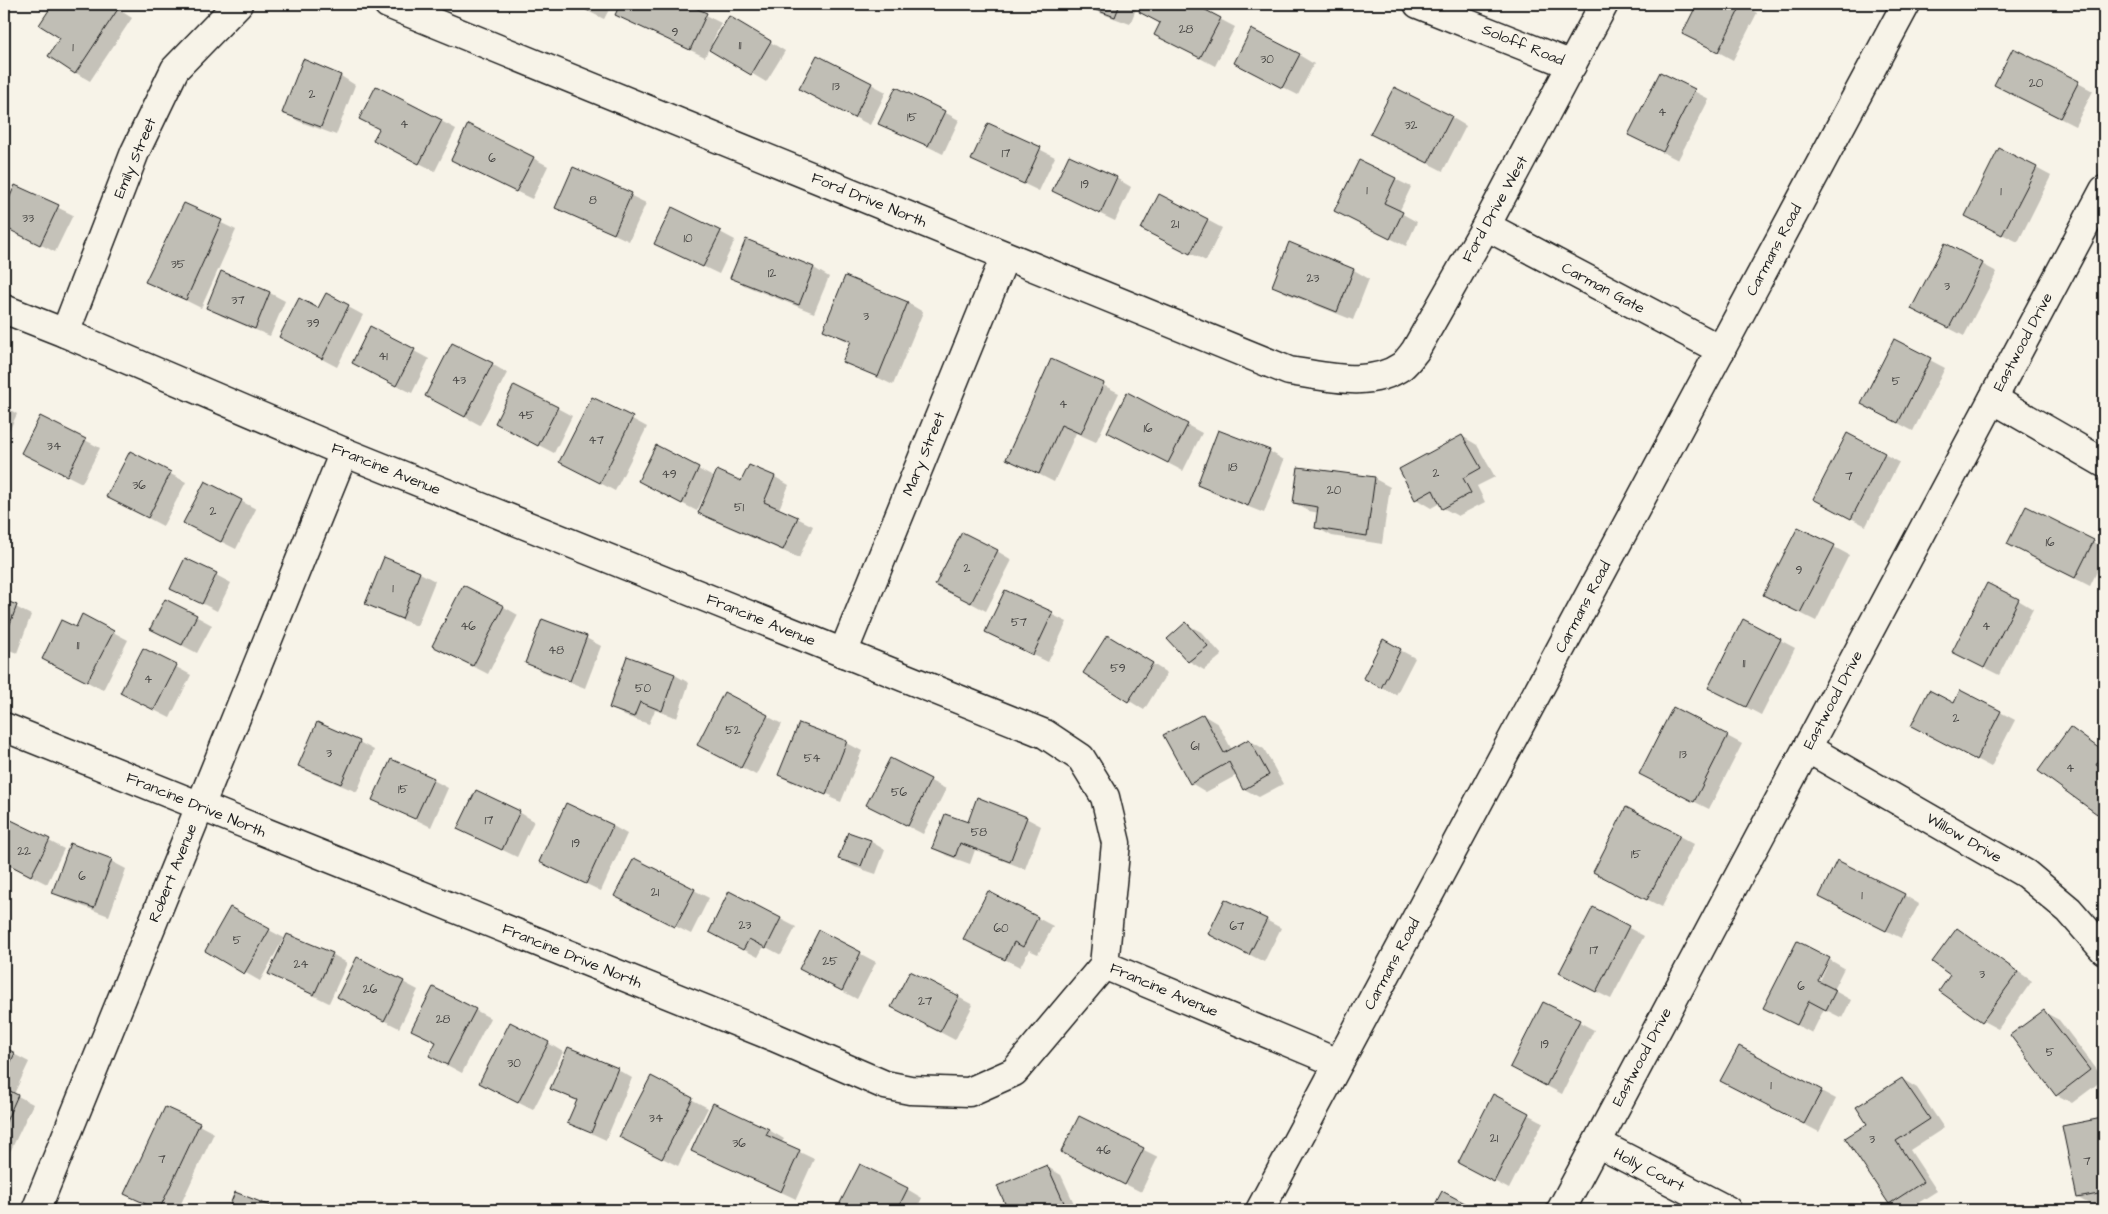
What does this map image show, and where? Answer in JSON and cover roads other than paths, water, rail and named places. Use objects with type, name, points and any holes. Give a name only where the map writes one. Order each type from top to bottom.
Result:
[{"type":"street","name":"Emily Street","points":[[64,333],[135,152],[175,69],[238,4]]},
{"type":"street","name":"Ford Drive North","points":[[388,4],[1289,370],[1355,380]]},
{"type":"street","name":"Soloff Road","points":[[1418,4],[1572,65]]},
{"type":"street","name":"Ford Drive West","points":[[1355,380],[1378,377],[1403,366],[1415,351],[1486,226],[1604,4]]},
{"type":"street","name":"Carmans Road","points":[[1260,1210],[1906,4]]},
{"type":"street","name":"Eastwood Drive","points":[[1561,1210],[2104,190]]},
{"type":"street","name":"Carman Gate","points":[[1486,226],[1721,350]]},
{"type":"street","name":"Mary Street","points":[[843,653],[1006,256]]},
{"type":"street","name":"Francine Avenue","points":[[4,309],[344,452],[1045,734],[1081,758],[1105,797],[1116,844],[1104,965],[1338,1063]]},
{"type":"street","points":[[1993,399],[2104,463]]},
{"type":"street","name":"Robert Avenue","points":[[36,1210],[344,452]]},
{"type":"street","name":"Francine Drive North","points":[[4,727],[774,1037],[885,1085],[910,1090],[970,1092],[1014,1072],[1104,965]]},
{"type":"street","name":"Willow Drive","points":[[1807,748],[2026,874],[2069,910],[2104,950]]},
{"type":"street","name":"Holly Court","points":[[1597,1143],[1727,1210]]}]
